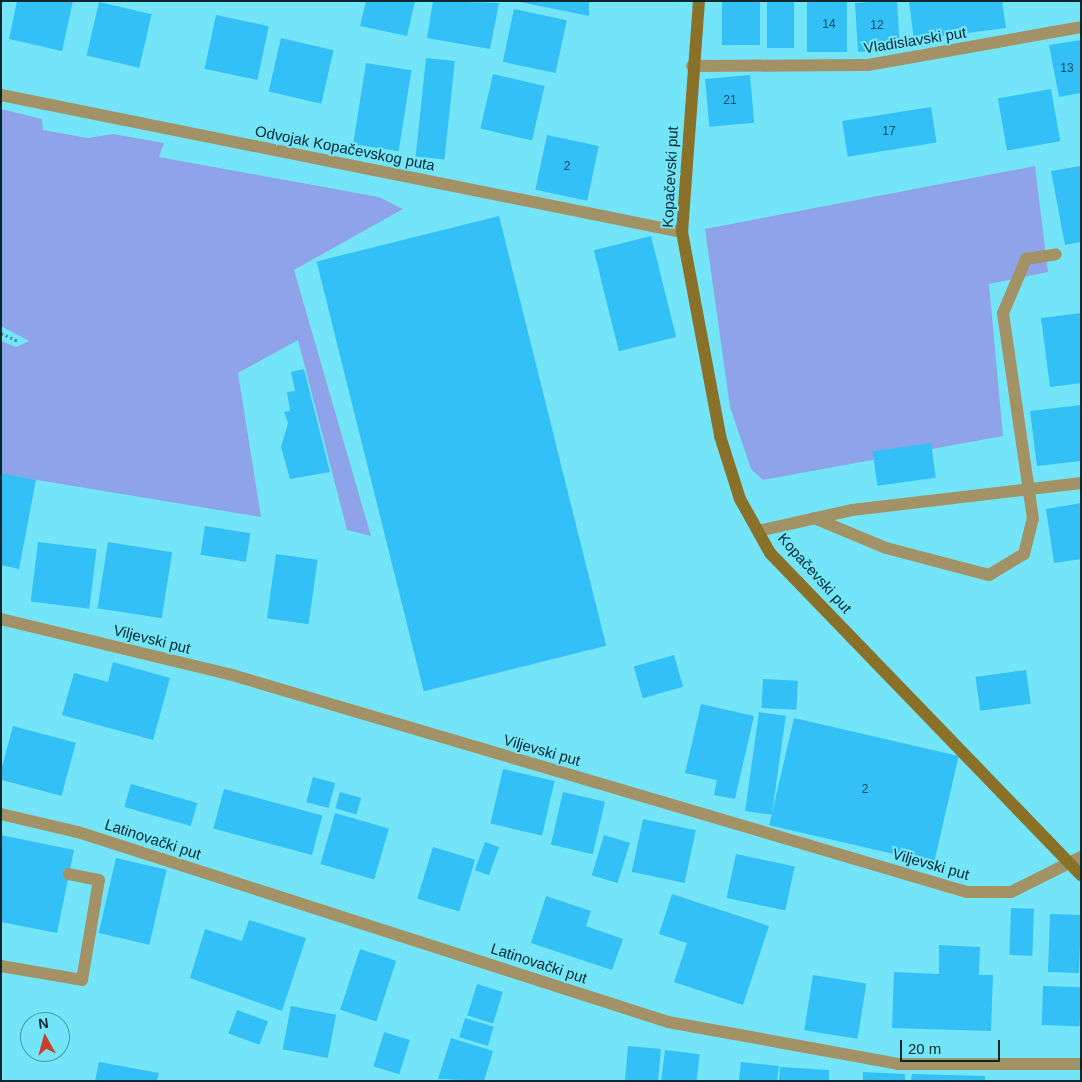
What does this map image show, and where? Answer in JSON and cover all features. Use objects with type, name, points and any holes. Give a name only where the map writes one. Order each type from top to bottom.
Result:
[{"type":"street","name":"Kopačevski put","points":[[699,1],[692,66],[682,232],[720,436],[740,500],[770,553],[1081,875]]},
{"type":"street","name":"Vladislavski put","points":[[692,66],[868,65],[1081,27]]},
{"type":"street","name":"Odvojak Kopačevskog puta","points":[[1,95],[682,232]]},
{"type":"street","points":[[814,518],[886,548],[989,575],[1024,554],[1033,519],[1003,313],[1026,259],[1056,254]]},
{"type":"street","points":[[758,531],[814,518],[1081,483]]},
{"type":"street","name":"Viljevski put","points":[[1,619],[229,674],[967,892],[1011,892],[1068,861],[1081,857]]},
{"type":"street","name":"Latinovački put","points":[[1,814],[78,832],[668,1022],[898,1064],[1081,1064]]},
{"type":"street","points":[[1,966],[82,980],[99,880],[69,874]]},
{"type":"path","points":[[1,333],[18,342]]},
{"type":"shaded area","points":[[1,109],[42,119],[43,130],[88,138],[113,134],[164,143],[159,157],[379,197],[403,209],[294,270],[371,536],[347,530],[298,340],[238,373],[261,517],[1,474],[1,341],[16,347],[29,341],[1,326]]},
{"type":"shaded area","points":[[1035,166],[1048,272],[989,284],[1003,436],[763,480],[751,469],[730,407],[705,229]]},
{"type":"building","points":[[17,1],[73,1],[62,51],[9,39]]},
{"type":"building","points":[[366,1],[415,1],[407,36],[360,26]]},
{"type":"building","points":[[433,1],[499,3],[490,49],[427,38]]},
{"type":"building","points":[[589,1],[589,16],[520,2]]},
{"type":"building","points":[[722,1],[760,1],[760,45],[722,45]]},
{"type":"building","points":[[767,1],[794,1],[794,48],[767,48]]},
{"type":"building","points":[[807,1],[847,1],[847,52],[807,52]]},
{"type":"building","points":[[897,1],[900,49],[858,52],[855,3]]},
{"type":"building","points":[[909,1],[1002,1],[1006,28],[914,40]]},
{"type":"building","points":[[99,2],[152,14],[139,68],[87,56]]},
{"type":"building","points":[[514,9],[567,20],[556,73],[503,62]]},
{"type":"building","points":[[216,15],[269,26],[257,80],[205,69]]},
{"type":"building","points":[[281,38],[334,50],[321,104],[269,92]]},
{"type":"building","points":[[1081,40],[1081,93],[1059,97],[1049,45]]},
{"type":"building","points":[[426,58],[455,61],[444,159],[416,156]]},
{"type":"building","points":[[366,63],[411,70],[399,151],[353,144]]},
{"type":"building","points":[[493,74],[545,86],[532,140],[480,129]]},
{"type":"building","points":[[750,75],[754,123],[709,127],[705,79]]},
{"type":"building","points":[[1051,89],[1060,141],[1007,151],[998,98]]},
{"type":"building","points":[[931,107],[937,143],[848,157],[842,121]]},
{"type":"building","points":[[547,135],[599,146],[587,201],[535,190]]},
{"type":"building","points":[[1081,166],[1081,242],[1065,245],[1051,171]]},
{"type":"building","points":[[499,216],[606,646],[424,691],[317,261]]},
{"type":"building","points":[[651,236],[676,337],[619,351],[594,250]]},
{"type":"building","points":[[1081,313],[1081,383],[1050,387],[1041,318]]},
{"type":"building","points":[[304,369],[330,472],[290,479],[281,447],[288,423],[284,412],[290,411],[287,392],[295,391],[291,372]]},
{"type":"building","points":[[1081,405],[1081,461],[1037,466],[1030,411]]},
{"type":"building","points":[[931,443],[936,478],[877,486],[873,451]]},
{"type":"building","points":[[1,473],[36,480],[19,569],[1,565]]},
{"type":"building","points":[[1081,503],[1081,559],[1054,563],[1046,509]]},
{"type":"building","points":[[205,526],[250,533],[246,562],[200,555]]},
{"type":"building","points":[[38,542],[97,549],[89,609],[31,602]]},
{"type":"building","points":[[108,542],[172,552],[162,618],[98,608]]},
{"type":"building","points":[[276,554],[318,560],[309,624],[267,618]]},
{"type":"building","points":[[674,655],[683,687],[643,698],[634,667]]},
{"type":"building","points":[[113,662],[170,678],[153,740],[62,715],[74,673],[108,682]]},
{"type":"building","points":[[1026,670],[1031,704],[980,711],[975,677]]},
{"type":"building","points":[[763,679],[798,681],[796,710],[761,708]]},
{"type":"building","points":[[701,704],[754,716],[735,799],[714,795],[717,780],[685,773]]},
{"type":"building","points":[[759,712],[786,716],[772,815],[745,811]]},
{"type":"building","points":[[794,718],[959,756],[934,863],[769,825]]},
{"type":"building","points":[[13,726],[76,743],[62,796],[1,780],[1,771]]},
{"type":"building","points":[[503,769],[555,781],[542,835],[490,824]]},
{"type":"building","points":[[313,777],[335,783],[328,808],[306,802]]},
{"type":"building","points":[[131,784],[197,803],[191,826],[124,807]]},
{"type":"building","points":[[224,789],[323,815],[312,855],[213,829]]},
{"type":"building","points":[[340,792],[361,798],[356,814],[335,808]]},
{"type":"building","points":[[563,792],[605,802],[593,854],[551,845]]},
{"type":"building","points":[[335,813],[389,828],[374,879],[320,864]]},
{"type":"building","points":[[643,819],[696,830],[685,883],[632,872]]},
{"type":"building","points":[[1,835],[74,850],[57,933],[1,922]]},
{"type":"building","points":[[604,835],[630,843],[618,883],[592,875]]},
{"type":"building","points":[[485,842],[499,847],[489,875],[475,870]]},
{"type":"building","points":[[433,847],[475,860],[459,912],[417,899]]},
{"type":"building","points":[[736,854],[795,866],[785,910],[727,898]]},
{"type":"building","points":[[116,858],[167,870],[149,945],[99,933]]},
{"type":"building","points":[[672,894],[769,926],[743,1005],[674,982],[687,943],[659,934]]},
{"type":"building","points":[[546,896],[591,911],[586,926],[623,939],[612,970],[531,943]]},
{"type":"building","points":[[1011,908],[1034,909],[1032,956],[1009,955]]},
{"type":"building","points":[[1050,914],[1081,915],[1079,973],[1048,972]]},
{"type":"building","points":[[249,920],[306,938],[282,1011],[190,978],[205,929],[242,941]]},
{"type":"building","points":[[939,945],[980,947],[979,975],[993,975],[991,1031],[892,1028],[894,972],[939,974]]},
{"type":"building","points":[[360,949],[396,961],[376,1022],[340,1010]]},
{"type":"building","points":[[813,975],[866,983],[858,1039],[804,1030]]},
{"type":"building","points":[[477,984],[503,992],[493,1023],[467,1016]]},
{"type":"building","points":[[1043,986],[1081,987],[1080,1026],[1042,1025]]},
{"type":"building","points":[[291,1006],[336,1015],[328,1058],[283,1049]]},
{"type":"building","points":[[237,1010],[268,1021],[259,1045],[228,1033]]},
{"type":"building","points":[[465,1018],[494,1027],[488,1046],[459,1037]]},
{"type":"building","points":[[384,1032],[410,1040],[399,1074],[373,1066]]},
{"type":"building","points":[[451,1038],[493,1051],[484,1081],[438,1079]]},
{"type":"building","points":[[628,1046],[661,1049],[658,1081],[625,1081]]},
{"type":"building","points":[[665,1050],[700,1054],[696,1081],[661,1081]]},
{"type":"building","points":[[99,1062],[159,1073],[157,1081],[95,1081]]},
{"type":"building","points":[[741,1062],[779,1066],[777,1081],[739,1081]]},
{"type":"building","points":[[780,1067],[829,1070],[829,1081],[779,1081]]},
{"type":"building","points":[[863,1072],[905,1074],[905,1081],[863,1081]]},
{"type":"building","points":[[912,1074],[985,1076],[985,1081],[911,1081]]}]
